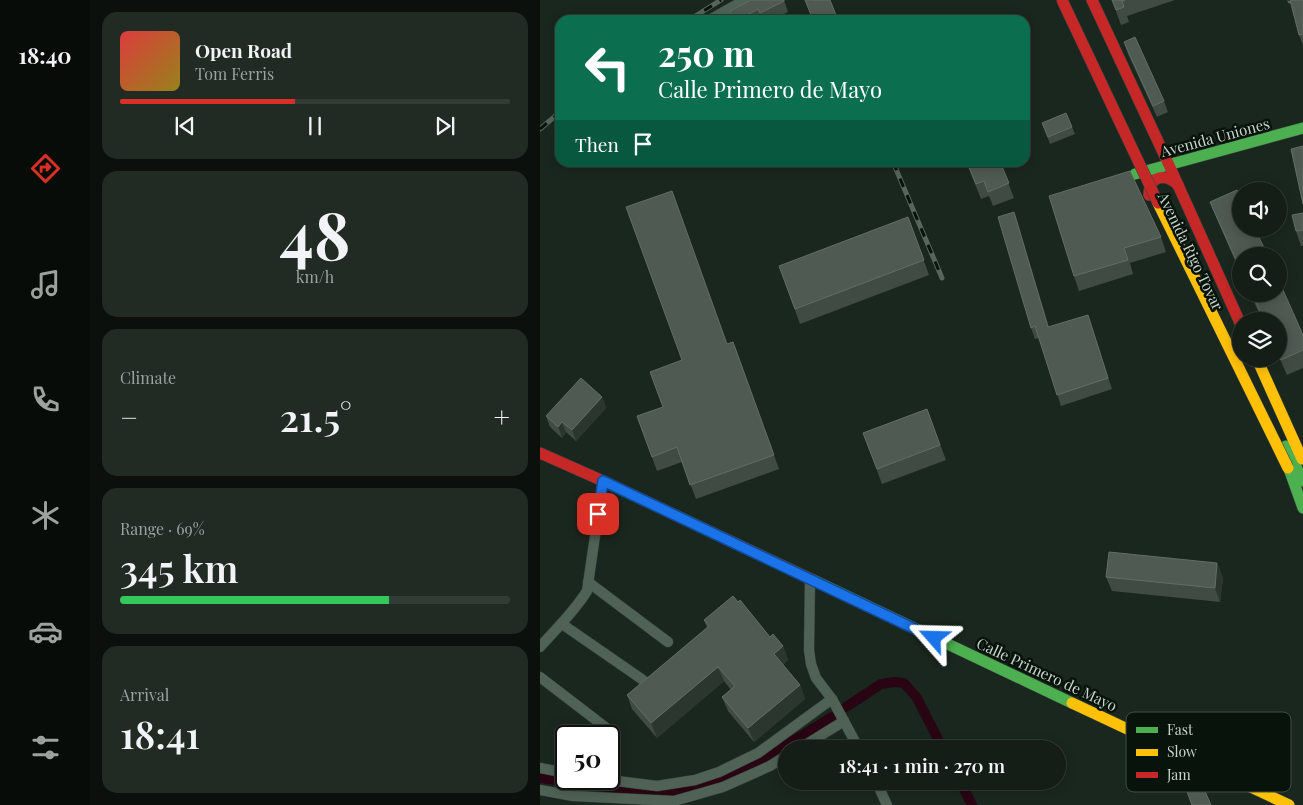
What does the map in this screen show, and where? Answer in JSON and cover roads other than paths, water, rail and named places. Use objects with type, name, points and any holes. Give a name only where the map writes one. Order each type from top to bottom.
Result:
[{"type":"main road","name":"Avenida Rigo Tovar","points":[[1053,0],[1135,174],[1303,516]]},
{"type":"main road","name":"Avenida Rigo Tovar","points":[[1062,0],[1138,162],[1288,468],[1303,508]]},
{"type":"main road","name":"Avenida Rigo Tovar","points":[[1092,0],[1235,312]]},
{"type":"main road","name":"Avenida Uniones","points":[[1135,174],[1303,128]]},
{"type":"main road","name":"Avenida Rigo Tovar","points":[[1145,149],[1232,332]]},
{"type":"main road","points":[[1150,203],[1148,188],[1155,180],[1170,179],[1178,185]]},
{"type":"main road","points":[[1249,367],[1303,481]]},
{"type":"main road","points":[[1261,367],[1303,461]]},
{"type":"main road","name":"Calle Primero de Mayo","points":[[540,453],[1126,728]]},
{"type":"main road","name":"Calle Primero de Mayo","points":[[1261,792],[1289,805]]},
{"type":"street","points":[[718,15],[744,0]]},
{"type":"street","points":[[540,647],[562,624],[586,591],[603,481]]},
{"type":"street","points":[[810,579],[809,650],[811,664],[816,678],[832,698],[854,740]]},
{"type":"street","points":[[588,582],[668,642]]},
{"type":"street","points":[[562,624],[643,680]]},
{"type":"street","points":[[540,677],[602,725]]},
{"type":"street","points":[[620,781],[657,786],[695,780],[719,772],[758,753],[832,698]]},
{"type":"street","points":[[813,740],[844,721]]},
{"type":"street","points":[[540,790],[574,796],[674,801],[723,787],[778,761]]},
{"type":"street","points":[[540,768],[555,771]]},
{"type":"street","points":[[880,790],[887,805]]},
{"type":"waterway","points":[[846,707],[881,684],[904,683],[917,698],[938,740]]},
{"type":"waterway","points":[[540,778],[661,794],[691,789],[739,771],[832,717]]},
{"type":"waterway","points":[[964,790],[972,805]]},
{"type":"railway","points":[[697,15],[721,0]]},
{"type":"railway","points":[[540,129],[555,116]]},
{"type":"railway","points":[[895,167],[942,278]]}]
